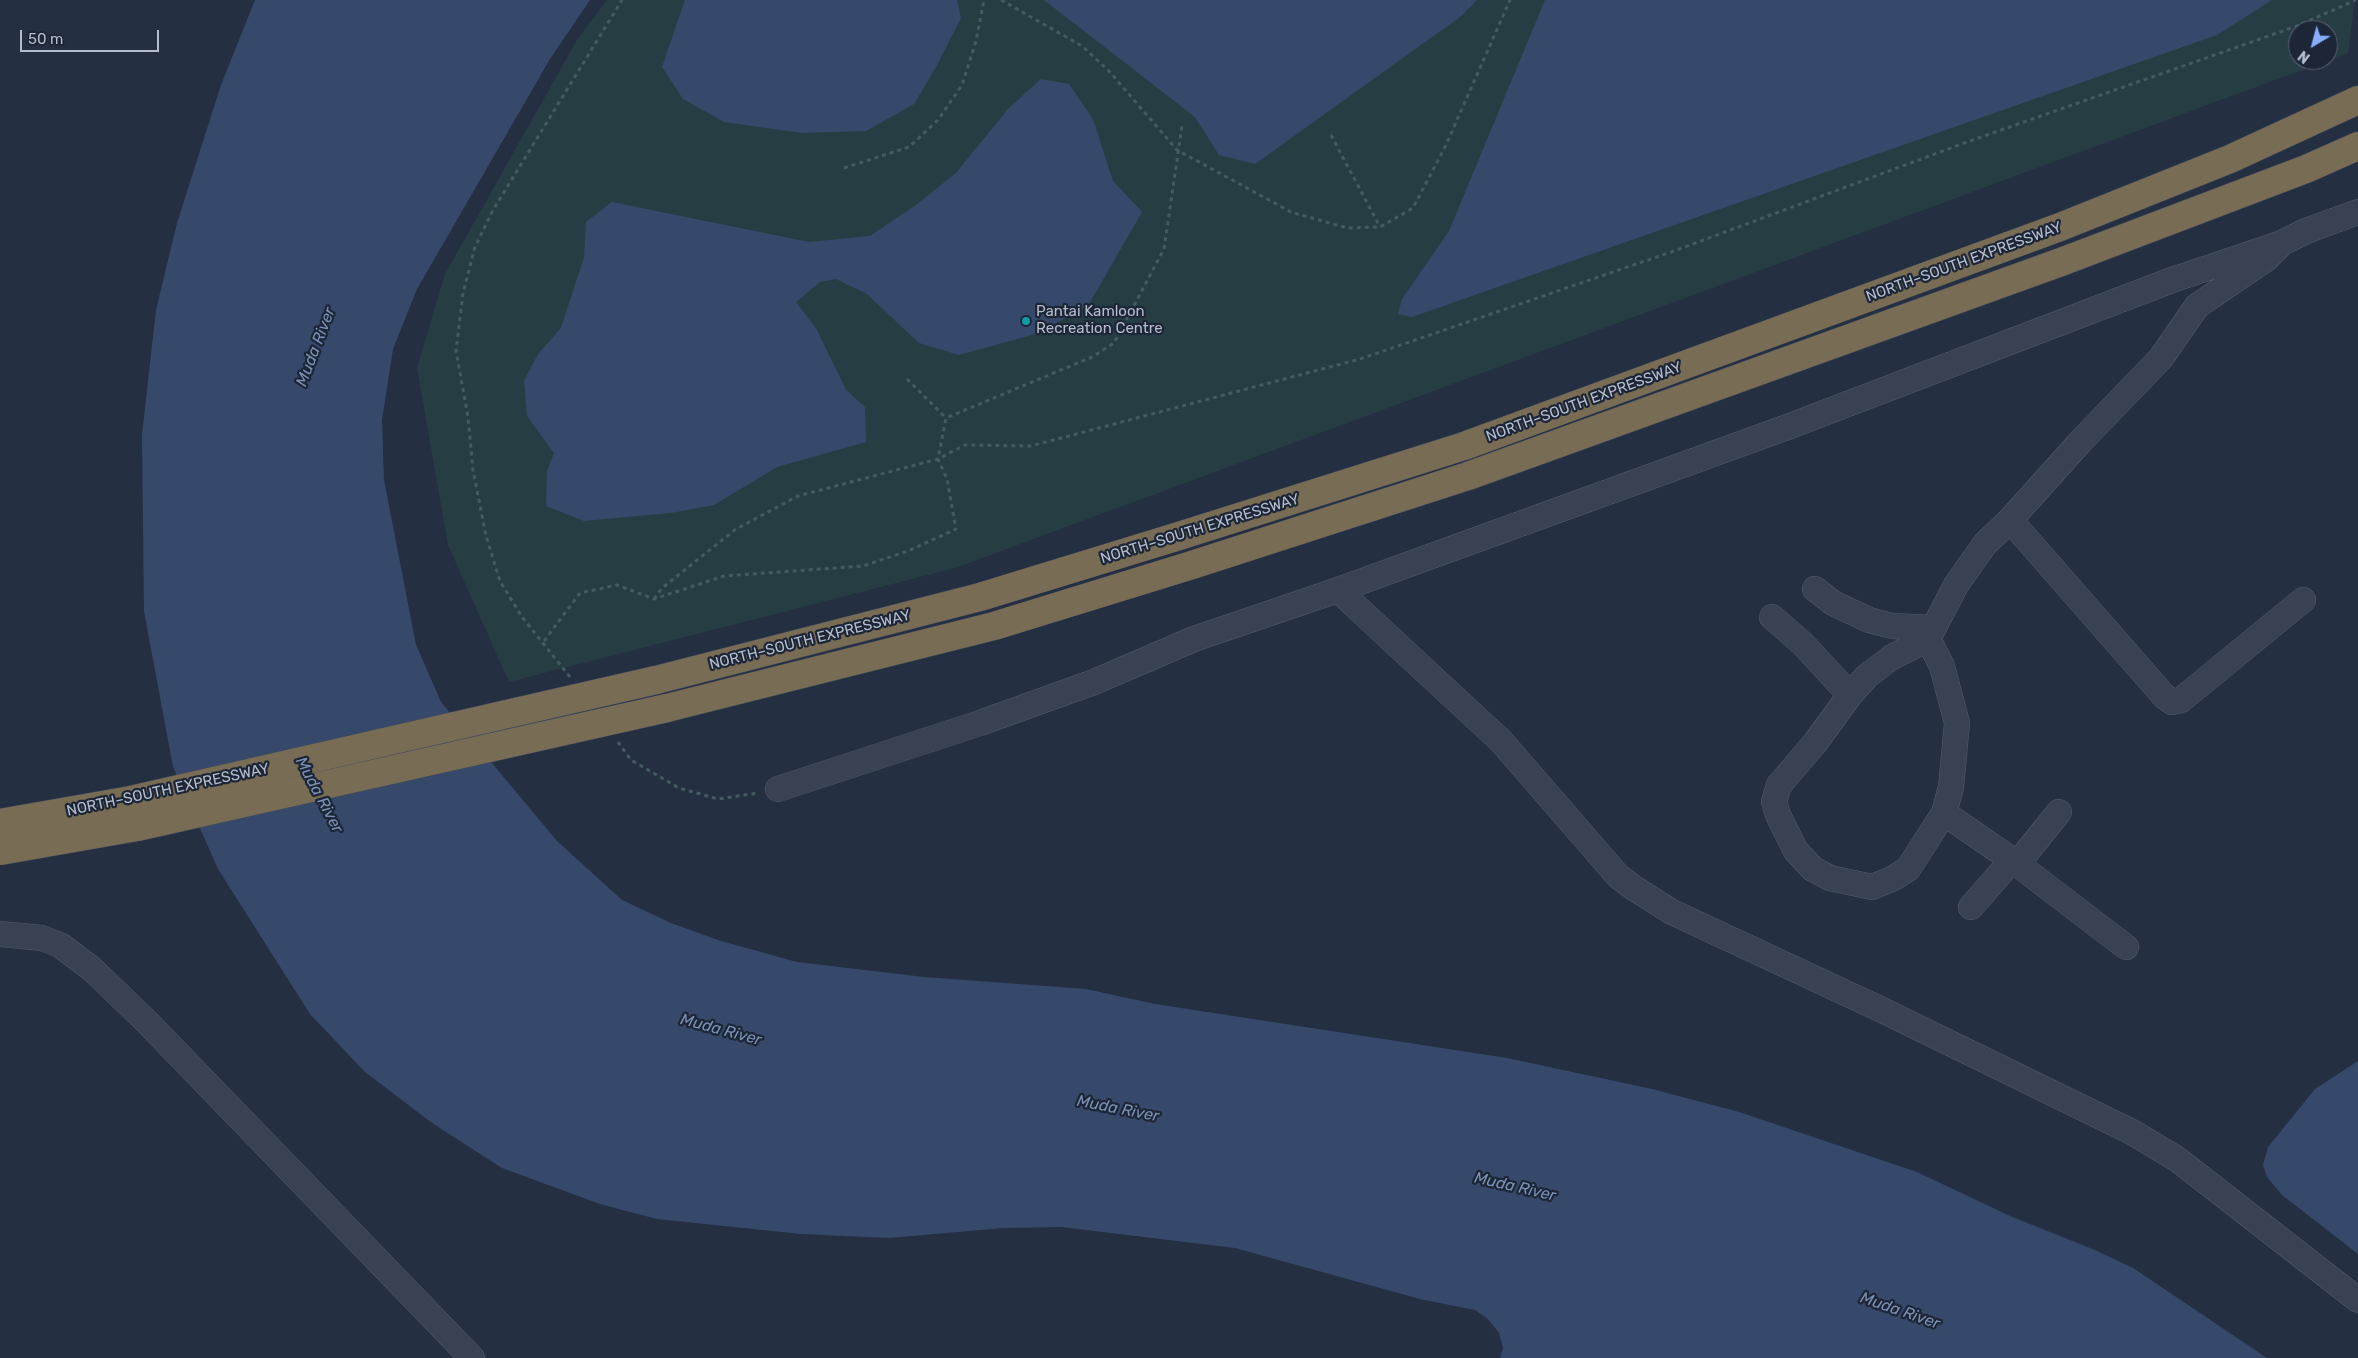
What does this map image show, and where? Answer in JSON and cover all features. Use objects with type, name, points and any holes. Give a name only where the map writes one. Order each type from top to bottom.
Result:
[{"type":"highway","name":"NORTH–SOUTH EXPRESSWAY","points":[[0,823],[131,800],[656,680],[980,597],[1179,536],[1464,446],[2060,227],[2230,159],[2358,100]]},
{"type":"highway","name":"NORTH–SOUTH EXPRESSWAY","points":[[0,851],[137,827],[667,708],[994,626],[1468,476],[2061,262],[2306,169],[2358,146]]},
{"type":"street","points":[[778,789],[1094,682],[1194,639],[1338,590],[1914,380],[2172,280],[2282,243],[2306,231],[2358,212]]},
{"type":"street","points":[[1931,634],[1942,666],[1956,722],[1951,787],[1944,813],[1908,869],[1892,879],[1872,887],[1830,878],[1813,868],[1796,851],[1778,815],[1774,802],[1776,793],[1850,695],[1867,676],[1892,657],[1931,634],[1956,585],[1985,544],[2010,520],[2081,441],[2162,358],[2197,306],[2266,259],[2282,243]]},
{"type":"street","points":[[2010,520],[2164,696],[2172,702],[2181,700],[2303,600]]},
{"type":"street","points":[[1815,589],[1833,603],[1868,620],[1931,634]]},
{"type":"street","points":[[1338,590],[1501,741],[1618,876],[1634,888],[1672,912],[1880,1009],[2132,1132],[2184,1165],[2358,1300]]},
{"type":"street","points":[[1772,617],[1803,644],[1850,695]]},
{"type":"street","points":[[1971,907],[2059,812]]},
{"type":"street","points":[[1944,813],[2014,862],[2126,947]]},
{"type":"street","points":[[0,934],[26,936],[51,941],[77,956],[92,968],[148,1023],[472,1358]]},
{"type":"path","points":[[573,681],[544,641],[522,617],[500,581],[486,536],[473,470],[468,417],[456,351],[463,293],[475,247],[493,210],[622,0]]},
{"type":"path","points":[[844,168],[909,147],[938,120],[962,85],[976,41],[984,0]]},
{"type":"path","points":[[1001,0],[1082,46],[1109,71],[1177,150],[1290,212],[1347,228],[1380,228],[1413,208],[1446,145],[1510,0]]},
{"type":"path","points":[[654,599],[662,588],[736,530],[798,496],[938,460],[965,445],[1031,446],[1360,359],[1674,250],[1967,142],[2297,26],[2356,0]]},
{"type":"path","points":[[946,418],[1092,357],[1114,343],[1164,249],[1182,126]]},
{"type":"path","points":[[1331,135],[1380,228]]},
{"type":"path","points":[[907,379],[946,418]]},
{"type":"path","points":[[544,641],[580,592],[617,585],[654,599],[724,576],[863,566],[908,551],[956,529],[947,479],[938,460],[946,418]]},
{"type":"path","points":[[613,736],[631,760],[679,788],[718,799],[778,789]]},
{"type":"green space","name":"Pantai Kamloon Recreation Centre","points":[[607,0],[2355,0],[2348,53],[2338,57],[2338,20],[2288,20],[2288,70],[2302,70],[955,568],[509,682],[448,545],[417,368],[445,274],[578,38]]},
{"type":"water","name":"Muda River","points":[[255,0],[590,0],[550,59],[417,289],[393,349],[382,420],[384,480],[416,645],[441,702],[557,841],[622,900],[671,923],[721,941],[797,962],[924,977],[1086,989],[1155,1004],[1507,1058],[1652,1089],[1739,1112],[1917,1172],[2010,1216],[2095,1250],[2133,1268],[2267,1358],[1500,1358],[1503,1348],[1499,1333],[1488,1319],[1475,1310],[1420,1299],[1235,1248],[1061,1227],[1003,1228],[889,1238],[801,1234],[657,1219],[600,1204],[502,1168],[432,1123],[365,1072],[310,1014],[218,869],[173,767],[144,611],[142,435],[156,310],[177,223],[221,85]]},
{"type":"water","points":[[685,0],[957,0],[961,18],[936,67],[914,104],[866,131],[802,133],[724,122],[683,99],[662,67]]},
{"type":"water","points":[[1044,0],[1477,0],[1460,17],[1255,164],[1219,155],[1195,117]]},
{"type":"water","points":[[1545,0],[2272,0],[2217,35],[1412,317],[1398,314],[1402,299],[1449,231]]},
{"type":"water","points":[[1041,79],[1069,84],[1093,119],[1113,181],[1142,212],[1089,304],[1039,333],[959,355],[919,343],[867,294],[836,279],[820,282],[796,302],[817,330],[846,390],[865,407],[866,442],[777,467],[714,505],[671,513],[584,521],[546,506],[547,471],[554,453],[527,416],[524,381],[538,354],[561,328],[584,257],[586,222],[612,202],[809,242],[870,236],[916,205],[956,173],[1008,109]]},
{"type":"water","points":[[2358,1061],[2358,1254],[2282,1195],[2267,1177],[2263,1165],[2268,1147],[2315,1089]]},
{"type":"place","name":"Pantai Kamloon Recreation Centre","points":[[1026,321]]}]
